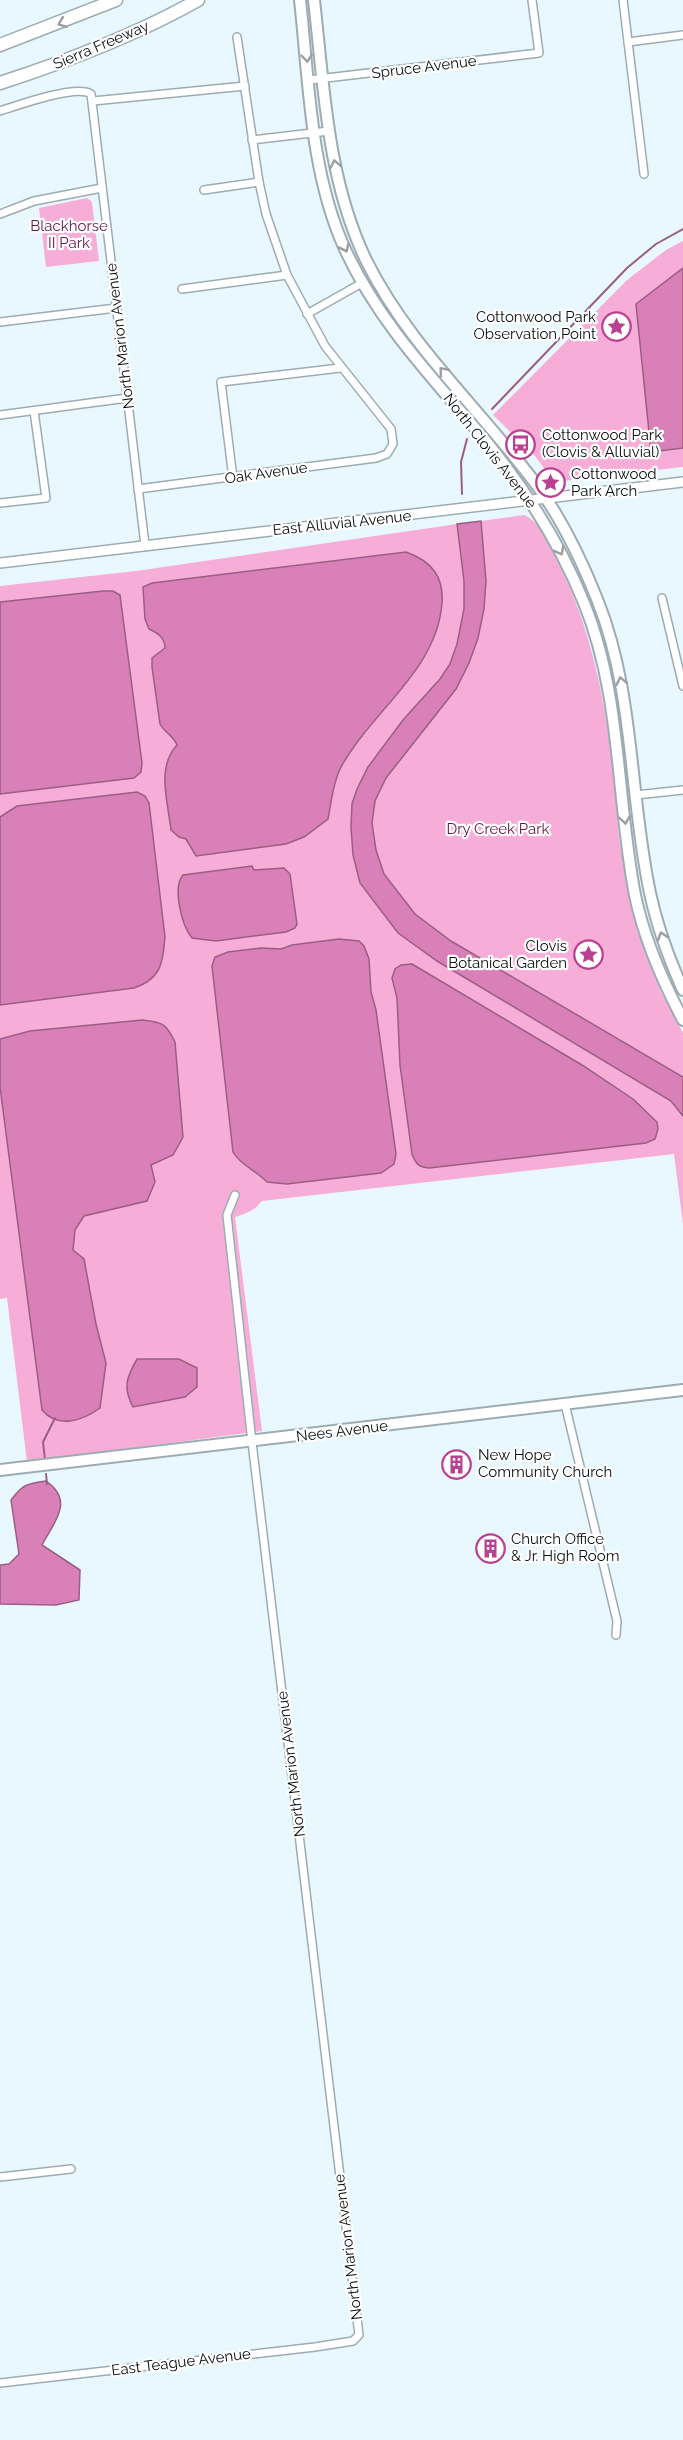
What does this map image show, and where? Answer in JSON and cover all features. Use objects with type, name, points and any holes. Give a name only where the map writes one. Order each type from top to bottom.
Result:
[{"type":"highway","points":[[0,45],[116,0]]},
{"type":"highway","name":"Sierra Freeway","points":[[0,82],[90,51],[198,0]]},
{"type":"main road","name":"North Clovis Avenue","points":[[300,0],[321,170],[343,245],[362,283],[402,343],[476,430],[531,500],[562,554],[585,606],[599,648],[610,695],[635,893],[656,964],[683,1020]]},
{"type":"main road","name":"North Clovis Avenue","points":[[314,0],[329,131],[340,189],[356,238],[391,304],[418,341],[504,444],[546,499],[575,548],[598,601],[613,645],[628,722],[650,893],[669,960],[683,992]]},
{"type":"main road","points":[[362,283],[378,297],[405,337],[418,341]]},
{"type":"main road","points":[[610,695],[620,723],[629,788],[636,795]]},
{"type":"main road","name":"Nees Avenue","points":[[0,1470],[683,1390]]},
{"type":"street","name":"Spruce Avenue","points":[[309,80],[539,53],[532,0]]},
{"type":"street","points":[[623,0],[644,174]]},
{"type":"street","points":[[628,42],[683,35]]},
{"type":"street","points":[[233,478],[221,381],[340,368],[307,314],[287,275],[266,214],[252,140],[237,37]]},
{"type":"street","points":[[93,100],[245,86]]},
{"type":"street","name":"North Marion Avenue","points":[[0,111],[55,94],[89,91],[93,100],[145,545]]},
{"type":"street","points":[[252,140],[329,131]]},
{"type":"street","points":[[204,190],[259,182]]},
{"type":"street","points":[[0,214],[34,201],[102,188]]},
{"type":"street","points":[[182,289],[287,275]]},
{"type":"street","points":[[307,314],[362,283]]},
{"type":"street","points":[[0,322],[116,308]]},
{"type":"street","name":"Oak Avenue","points":[[138,489],[376,458],[387,454],[393,444],[391,429],[340,368]]},
{"type":"street","points":[[0,415],[127,398]]},
{"type":"street","points":[[0,503],[46,498],[34,411]]},
{"type":"street","name":"East Alluvial Avenue","points":[[0,563],[683,482]]},
{"type":"street","points":[[662,598],[683,686]]},
{"type":"street","points":[[636,795],[683,790]]},
{"type":"street","points":[[672,998],[683,992]]},
{"type":"street","name":"North Marion Avenue","points":[[235,1195],[227,1215],[359,2335]]},
{"type":"street","points":[[566,1404],[580,1473],[617,1621],[616,1635]]},
{"type":"street","points":[[0,2177],[71,2169]]},
{"type":"street","name":"East Teague Avenue","points":[[0,2383],[315,2347],[353,2341],[359,2335]]},
{"type":"green space","name":"Blackhorse II Park","points":[[87,198],[92,202],[99,261],[46,267],[39,208]]},
{"type":"green space","points":[[683,241],[683,467],[554,482],[535,456],[493,415],[627,280],[666,250]]},
{"type":"green space","name":"Dry Creek Park","points":[[524,515],[540,528],[558,562],[581,617],[597,671],[615,786],[620,845],[637,930],[661,992],[683,1033],[683,1077],[452,941],[415,914],[384,874],[376,850],[372,823],[375,801],[386,778],[456,689],[478,638],[484,609],[486,580],[481,521]]},
{"type":"green space","points":[[457,524],[464,581],[464,609],[457,644],[450,664],[440,679],[403,720],[368,767],[351,827],[353,855],[360,883],[398,933],[437,961],[671,1101],[683,1116],[683,1224],[674,1154],[262,1201],[250,1211],[235,1217],[262,1431],[27,1462],[7,1298],[0,1299],[0,586],[136,571]]},
{"type":"shaded area","points":[[683,268],[683,448],[651,452],[636,304]]},
{"type":"shaded area","points":[[481,521],[486,581],[484,609],[478,638],[456,689],[386,778],[375,801],[372,823],[376,850],[384,874],[415,914],[451,941],[683,1077],[683,1116],[671,1101],[437,961],[398,933],[360,883],[353,855],[351,827],[352,804],[357,789],[368,767],[403,720],[440,679],[450,664],[457,644],[464,609],[464,581],[457,524]]},
{"type":"shaded area","points":[[406,552],[429,565],[438,577],[442,603],[437,627],[428,650],[415,670],[353,748],[340,769],[328,819],[304,837],[286,844],[196,856],[186,839],[179,837],[171,830],[165,774],[171,754],[177,745],[160,724],[152,658],[165,648],[165,644],[160,636],[149,629],[145,619],[143,587],[152,583]]},
{"type":"shaded area","points":[[113,591],[120,595],[142,763],[141,772],[134,778],[0,794],[0,602]]},
{"type":"shaded area","points":[[137,792],[145,796],[149,803],[165,937],[159,969],[150,980],[134,988],[0,1005],[0,817],[17,806]]},
{"type":"shaded area","points":[[252,866],[254,870],[284,868],[290,874],[297,924],[295,928],[286,932],[216,941],[192,938],[185,925],[178,897],[183,875]]},
{"type":"shaded area","points":[[339,939],[359,941],[364,946],[369,959],[371,992],[376,1010],[396,1154],[394,1164],[381,1173],[287,1184],[267,1182],[240,1161],[233,1152],[212,966],[215,957],[228,952],[261,948],[281,949],[292,945]]},
{"type":"shaded area","points":[[412,964],[582,1065],[633,1099],[657,1122],[658,1129],[655,1139],[646,1143],[422,1167],[412,1154],[400,1065],[397,998],[392,978],[395,969],[401,965]]},
{"type":"shaded area","points":[[142,1020],[166,1027],[175,1042],[183,1137],[173,1155],[151,1165],[155,1182],[147,1201],[84,1216],[75,1230],[73,1250],[84,1259],[106,1363],[100,1408],[78,1419],[55,1420],[42,1410],[0,1087],[0,1039],[30,1031]]},
{"type":"shaded area","points":[[137,1359],[179,1359],[197,1368],[197,1387],[185,1397],[133,1407],[127,1383]]},
{"type":"shaded area","points":[[46,1481],[55,1489],[61,1504],[56,1520],[42,1545],[80,1570],[79,1600],[56,1605],[0,1604],[0,1565],[9,1564],[19,1554],[11,1500],[26,1486]]},
{"type":"waterway","points":[[492,409],[627,268],[656,244],[683,229]]},
{"type":"waterway","points":[[462,494],[461,462],[467,439]]},
{"type":"waterway","points":[[45,1460],[43,1442],[55,1418]]},
{"type":"waterway","points":[[46,1474],[47,1484]]},
{"type":"place","name":"Cottonwood Park Observation Point","points":[[617,326]]},
{"type":"place","name":"Cottonwood Park (Clovis & Alluvial)","points":[[521,444]]},
{"type":"place","name":"Cottonwood Park Arch","points":[[550,483]]},
{"type":"place","name":"Clovis Botanical Garden","points":[[588,955]]},
{"type":"place","name":"New Hope Community Church","points":[[457,1464]]},
{"type":"place","name":"Church Office & Jr. High Room","points":[[490,1548]]}]
